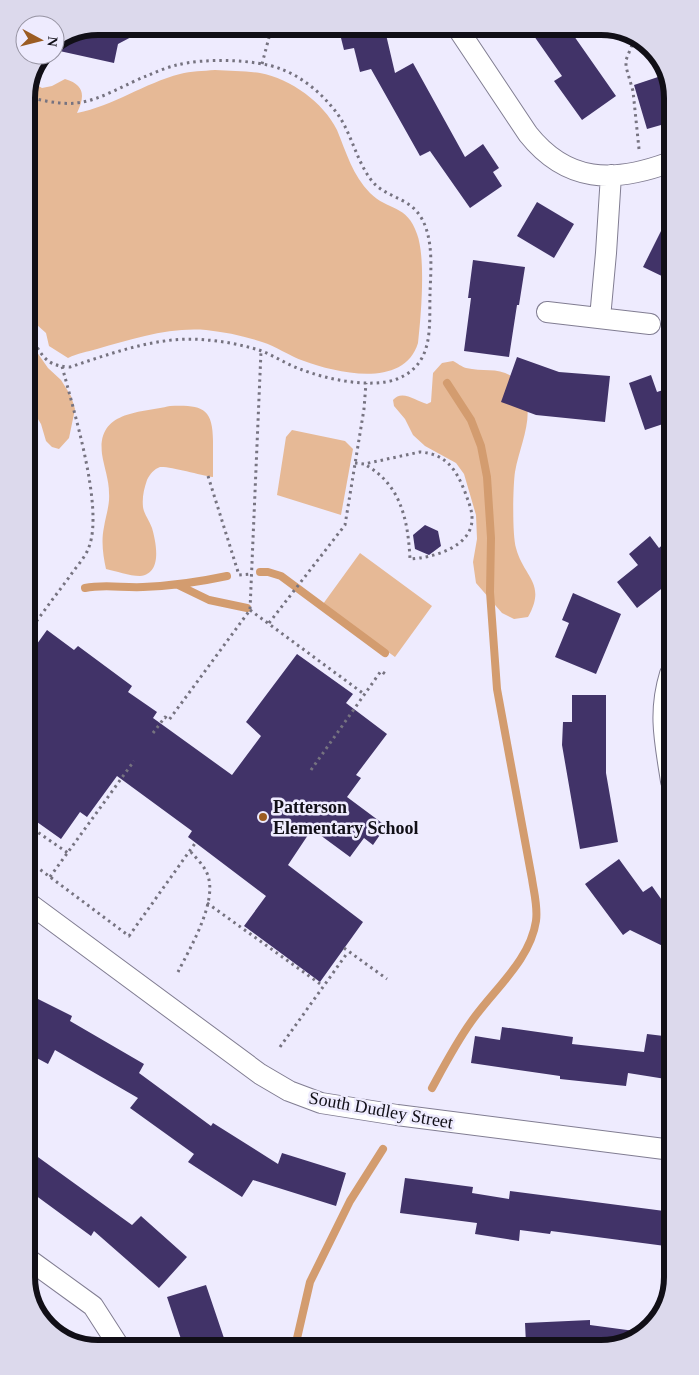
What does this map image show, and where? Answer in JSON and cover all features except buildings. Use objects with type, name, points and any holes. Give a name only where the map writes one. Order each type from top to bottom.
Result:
[{"type":"street","points":[[462,35],[540,148],[557,162],[574,170],[611,175],[644,170],[664,164]]},
{"type":"street","points":[[600,318],[611,175]]},
{"type":"street","points":[[547,312],[650,324]]},
{"type":"street","points":[[664,699],[664,739]]},
{"type":"street","name":"South Dudley Street","points":[[35,908],[260,1074],[294,1094],[321,1103],[397,1115],[664,1149]]},
{"type":"street","points":[[35,1264],[93,1306],[115,1340]]},
{"type":"path","points":[[262,64],[270,35]]},
{"type":"path","points":[[633,44],[626,60],[633,91],[639,153],[644,170]]},
{"type":"path","points":[[35,98],[75,104],[89,101],[148,75],[177,65],[214,61],[262,64],[281,69],[304,81],[321,94],[334,108],[344,124],[368,177],[384,192],[407,203],[414,209],[426,230],[431,257],[428,345],[424,356],[418,364],[401,377],[384,382],[366,382],[319,375],[299,369],[261,351],[216,341],[190,339],[142,346],[70,367],[44,359],[35,345]]},
{"type":"path","points":[[153,733],[165,717],[169,720],[250,610],[261,351]]},
{"type":"path","points":[[35,624],[84,557],[91,541],[93,524],[85,459],[62,366]]},
{"type":"path","points":[[270,623],[345,525],[364,409],[366,382]]},
{"type":"path","points":[[355,463],[364,464],[420,452],[429,453],[441,458],[453,467],[470,508],[472,521],[467,533],[460,542],[448,550],[428,558],[410,560],[408,530],[403,512],[385,480],[376,470],[364,464]]},
{"type":"path","points":[[208,476],[239,575],[252,574]]},
{"type":"path","points":[[250,610],[364,694]]},
{"type":"path","points":[[311,770],[381,671],[388,676]]},
{"type":"path","points":[[50,877],[134,761]]},
{"type":"path","points":[[35,826],[38,822]]},
{"type":"path","points":[[35,830],[68,854]]},
{"type":"path","points":[[35,866],[129,936],[196,842]]},
{"type":"path","points":[[178,972],[201,923],[210,884],[208,875],[190,851]]},
{"type":"path","points":[[207,903],[323,986]]},
{"type":"path","points":[[344,948],[386,979]]},
{"type":"path","points":[[280,1047],[348,952]]},
{"type":"shaded area","points":[[215,70],[260,73],[283,80],[305,93],[315,101],[331,120],[354,171],[364,186],[377,199],[408,217],[413,224],[420,244],[422,287],[418,343],[410,357],[399,367],[384,372],[368,374],[334,370],[304,361],[267,344],[248,338],[206,330],[164,332],[124,341],[68,358],[49,346],[46,333],[35,323],[36,85],[42,88],[52,86],[65,79],[72,81],[82,92],[77,113],[90,110],[154,83],[188,72]]},
{"type":"shaded area","points":[[35,349],[48,368],[61,380],[71,396],[75,409],[69,438],[59,449],[52,447],[46,441],[41,424],[35,414]]},
{"type":"shaded area","points":[[453,361],[466,368],[503,372],[515,380],[526,397],[528,407],[526,429],[515,472],[513,510],[516,548],[535,588],[533,606],[528,617],[514,619],[502,613],[476,583],[473,562],[477,539],[476,515],[464,474],[456,463],[425,446],[413,435],[405,419],[394,406],[393,400],[401,396],[427,404],[431,402],[433,373],[442,363]]},
{"type":"shaded area","points":[[170,406],[190,406],[203,410],[208,415],[211,421],[213,441],[213,477],[164,467],[154,470],[147,480],[143,500],[144,510],[152,528],[155,541],[155,564],[147,574],[140,576],[106,569],[103,538],[109,497],[102,454],[102,440],[106,429],[122,417]]},
{"type":"shaded area","points":[[292,430],[345,441],[353,449],[341,515],[277,495],[286,437]]},
{"type":"shaded area","points":[[360,553],[432,606],[395,657],[323,604]]},
{"type":"waterway","points":[[432,1088],[466,1030],[519,962],[532,936],[536,921],[536,905],[532,879],[497,689],[490,592],[491,538],[487,477],[481,446],[471,420],[447,383]]},
{"type":"waterway","points":[[260,572],[281,576],[385,653]]},
{"type":"waterway","points":[[85,588],[99,586],[164,586],[227,576]]},
{"type":"waterway","points":[[178,585],[209,600],[247,608]]},
{"type":"waterway","points":[[297,1340],[310,1282],[350,1201],[383,1149]]},
{"type":"place","name":"Patterson Elementary School","points":[[263,817]]}]
